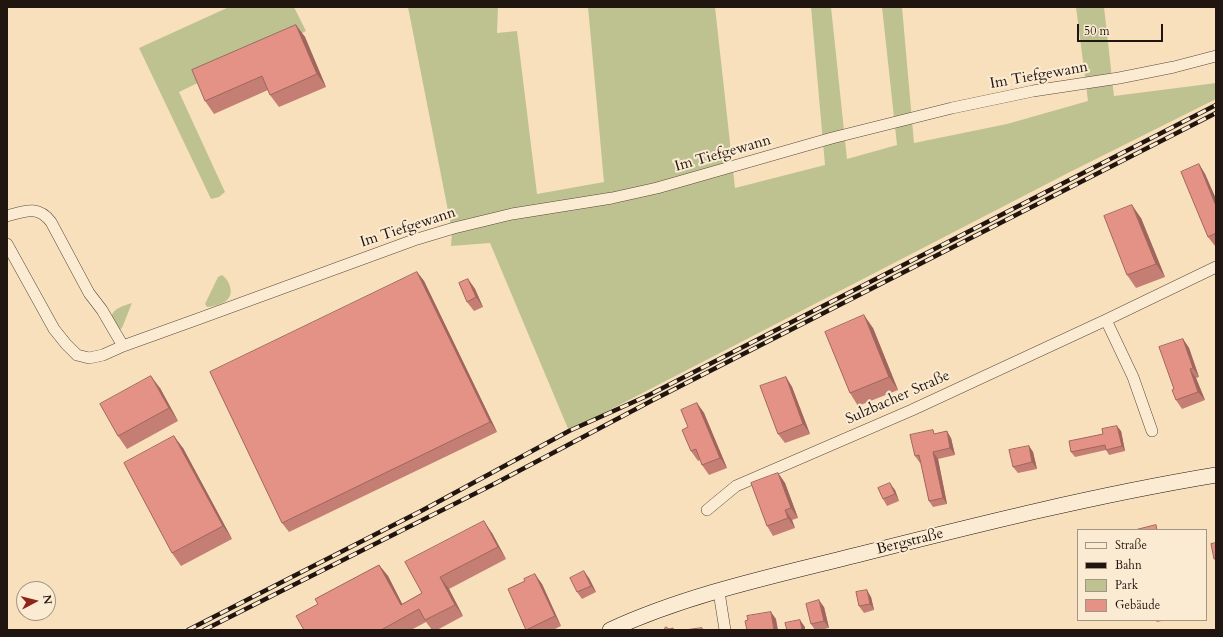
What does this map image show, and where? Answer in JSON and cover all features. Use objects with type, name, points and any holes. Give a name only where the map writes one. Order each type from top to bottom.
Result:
[{"type":"main road","name":"Bergstraße","points":[[610,630],[656,610],[859,554],[1055,507],[1163,484],[1216,475]]},
{"type":"street","name":"Im Tiefgewann","points":[[7,244],[54,329],[66,344],[77,355],[89,358],[103,356],[123,346],[414,240],[461,226],[512,214],[612,198],[657,188],[832,138],[959,106],[1033,91],[1119,78],[1174,67],[1216,56]]},
{"type":"street","points":[[7,216],[32,210],[40,212],[46,216],[51,222],[89,293],[102,310],[123,346]]},
{"type":"street","name":"Sulzbacher Straße","points":[[707,510],[736,486],[912,410],[1216,267]]},
{"type":"street","points":[[1106,320],[1133,377],[1152,431]]},
{"type":"street","points":[[719,592],[725,630]]},
{"type":"green space","points":[[229,7],[294,7],[306,31],[179,92],[225,192],[219,197],[211,199],[139,48]]},
{"type":"green space","points":[[408,7],[498,7],[497,33],[517,31],[537,194],[604,182],[588,7],[715,7],[735,188],[825,165],[811,7],[831,7],[847,159],[897,145],[882,7],[902,7],[914,143],[1007,124],[1088,101],[1076,7],[1104,7],[1114,96],[1216,83],[1216,99],[1068,173],[569,431],[490,243],[451,246],[452,231]]},
{"type":"green space","points":[[222,275],[229,283],[231,294],[220,304],[207,307],[205,304],[218,277]]},
{"type":"green space","points":[[132,303],[122,328],[119,330],[112,318],[113,312]]},
{"type":"building","points":[[296,25],[317,74],[270,95],[262,76],[205,101],[192,70]]},
{"type":"building","points":[[1199,164],[1216,206],[1216,233],[1208,237],[1181,172]]},
{"type":"building","points":[[1132,205],[1156,264],[1127,275],[1104,216]]},
{"type":"building","points":[[417,272],[490,422],[282,523],[210,372]]},
{"type":"building","points":[[468,279],[476,297],[467,302],[459,283]]},
{"type":"building","points":[[864,315],[889,377],[850,393],[825,332]]},
{"type":"building","points":[[1183,339],[1193,368],[1190,369],[1198,392],[1176,400],[1172,390],[1174,389],[1159,347]]},
{"type":"building","points":[[151,376],[169,408],[118,436],[100,404]]},
{"type":"building","points":[[786,377],[803,424],[778,434],[760,386]]},
{"type":"building","points":[[697,403],[720,458],[702,465],[696,449],[691,451],[682,430],[688,427],[681,410]]},
{"type":"building","points":[[1117,426],[1122,446],[1106,450],[1105,445],[1071,452],[1069,441],[1103,434],[1102,429]]},
{"type":"building","points":[[933,430],[934,434],[947,431],[950,448],[933,452],[943,498],[929,501],[919,455],[915,456],[910,435]]},
{"type":"building","points":[[174,436],[223,526],[172,553],[124,463]]},
{"type":"building","points":[[1029,446],[1032,462],[1013,467],[1009,450]]},
{"type":"building","points":[[778,473],[791,508],[785,510],[788,518],[767,526],[751,483]]},
{"type":"building","points":[[890,483],[895,494],[883,499],[878,488]]},
{"type":"building","points":[[484,521],[498,547],[440,577],[455,605],[425,620],[419,609],[381,630],[304,630],[296,616],[318,604],[315,599],[379,565],[401,605],[422,593],[405,562]]},
{"type":"building","points":[[1156,525],[1157,529],[1139,529]]},
{"type":"building","points":[[1216,543],[1216,559],[1214,559],[1211,544]]},
{"type":"building","points":[[584,571],[591,586],[577,592],[570,578]]},
{"type":"building","points":[[535,574],[555,616],[526,630],[508,589],[525,581],[524,579]]},
{"type":"building","points":[[867,590],[870,604],[859,606],[856,592]]},
{"type":"building","points":[[819,600],[824,621],[811,624],[806,604]]},
{"type":"building","points":[[771,612],[774,630],[747,630],[745,621],[748,620],[747,616]]},
{"type":"building","points":[[800,620],[802,630],[787,630],[785,623]]},
{"type":"building","points":[[666,627],[669,629],[673,628],[674,630],[664,630]]},
{"type":"building","points":[[702,628],[703,630],[685,630]]},
{"type":"railway","points":[[188,630],[423,510],[569,431],[649,395],[1216,105]]},
{"type":"railway","points":[[204,630],[496,483],[653,400],[1216,113]]}]
